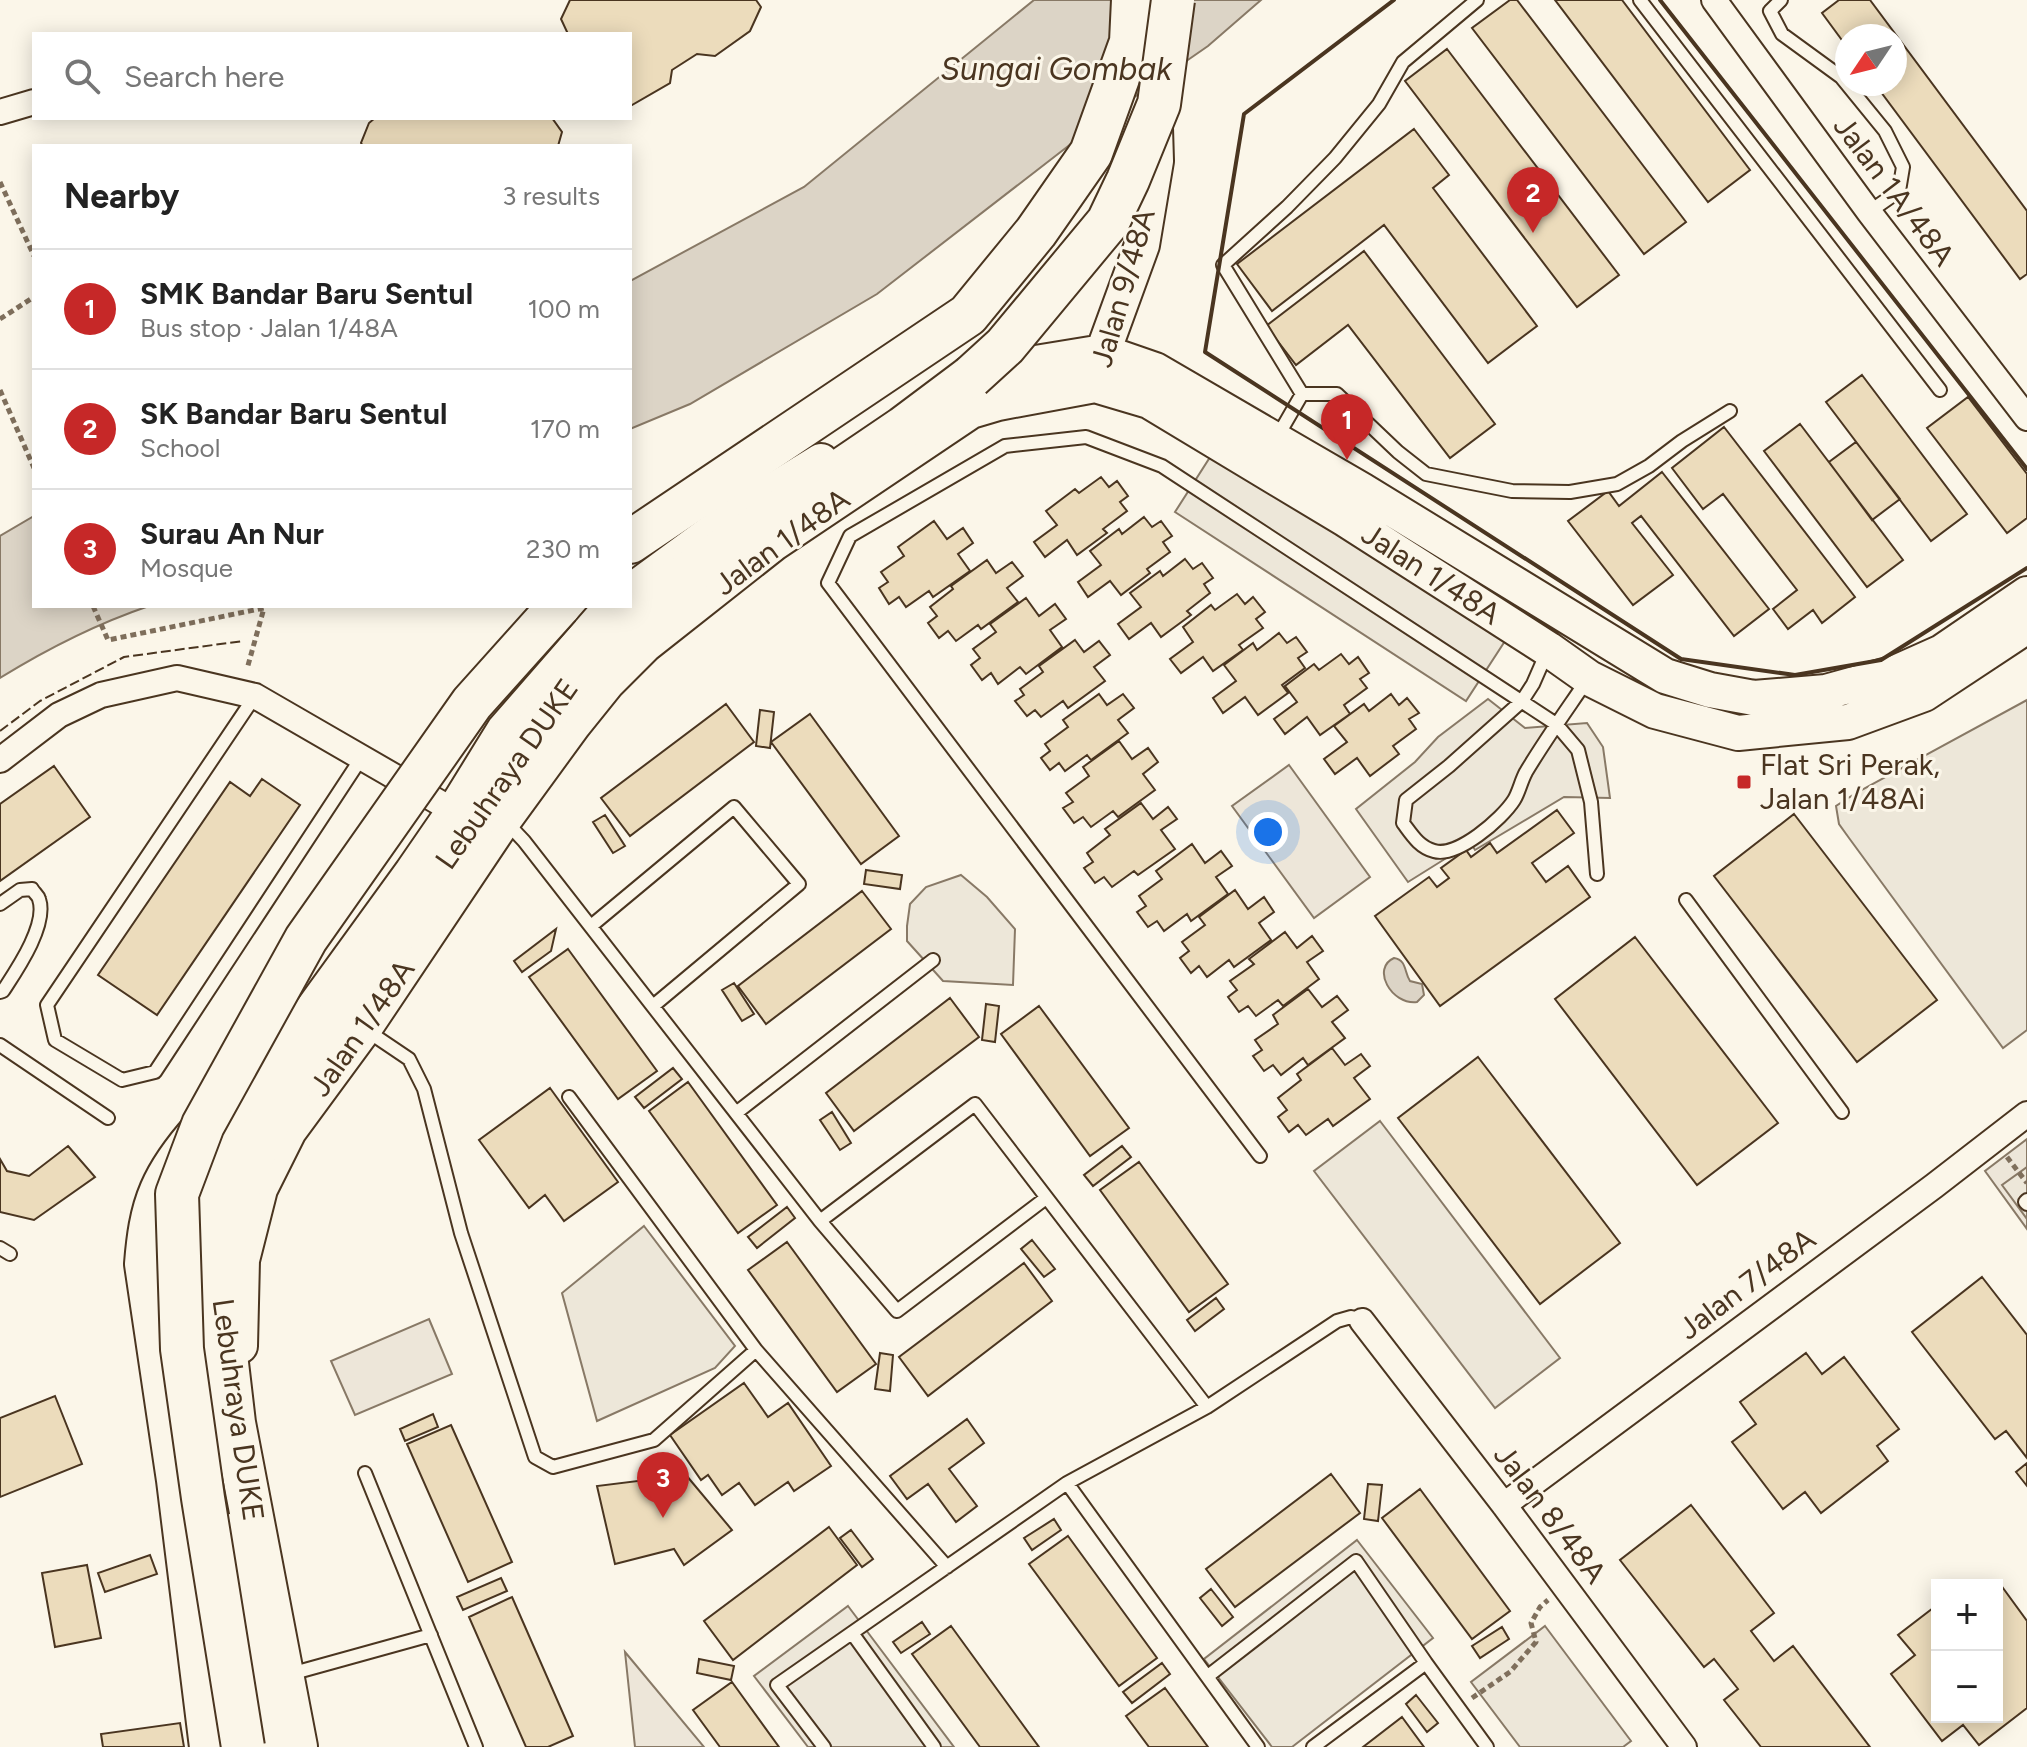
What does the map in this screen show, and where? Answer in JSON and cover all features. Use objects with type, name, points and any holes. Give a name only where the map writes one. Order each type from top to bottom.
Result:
[{"type":"highway","points":[[632,541],[968,315],[1036,232],[1091,153],[1131,42],[1133,0]]},
{"type":"highway","name":"Lebuhraya DUKE","points":[[294,1746],[234,1423],[219,1295],[225,1237],[239,1189],[262,1135],[284,1095],[575,673],[676,582],[903,428],[971,377],[1005,346],[1108,222],[1159,104],[1173,0]]},
{"type":"highway","name":"Lebuhraya DUKE","points":[[243,1747],[182,1349],[177,1194],[203,1125],[306,939],[472,703],[557,608]]},
{"type":"highway","points":[[211,1747],[178,1480],[146,1264],[149,1230],[161,1190],[178,1160],[195,1138],[280,1054]]},
{"type":"main road","name":"Jalan 9/48A","points":[[1099,368],[1142,245],[1156,161],[1153,0]]},
{"type":"main road","name":"Jalan 1/48A","points":[[294,1746],[301,1671],[239,1360],[242,1260],[260,1189],[289,1131],[364,1029],[504,820],[574,724],[607,683],[645,645],[773,544],[971,411],[1099,368]]},
{"type":"main road","name":"Jalan 1/48A","points":[[1099,368],[1345,519],[1589,678],[1655,711],[1738,733],[1848,722],[1924,694],[2027,626]]},
{"type":"main road","name":"Jalan 1/48A","points":[[632,591],[743,509],[957,376],[1099,368],[1155,370],[1398,512],[1665,676],[1710,690],[1754,698],[1826,692],[1895,673],[1942,652],[2027,595]]},
{"type":"main road","name":"Jalan 1/48A","points":[[294,1746],[209,1426],[193,1289],[199,1235],[214,1185],[230,1148],[280,1054],[412,872],[504,730],[610,608]]},
{"type":"street","name":"Jalan 1A/48A","points":[[1714,0],[1869,212],[2027,418]]},
{"type":"street","points":[[0,112],[32,103]]},
{"type":"street","points":[[0,760],[59,715],[101,695],[177,678],[248,695],[454,811]]},
{"type":"street","name":"Jalan 7/48A","points":[[1504,1505],[2027,1114]]},
{"type":"street","name":"Jalan 8/48A","points":[[1362,1321],[1684,1747]]},
{"type":"lane","points":[[1302,394],[1223,265],[1335,158],[1379,104],[1403,62],[1477,0]]},
{"type":"lane","points":[[1640,0],[1940,390]]},
{"type":"lane","points":[[1781,0],[1770,11],[1782,34],[1841,77],[1885,131],[1903,167],[1899,191],[1869,212]]},
{"type":"lane","points":[[1302,394],[1337,394],[1426,474],[1512,491],[1570,492],[1617,484],[1730,411]]},
{"type":"lane","points":[[1276,439],[1302,394]]},
{"type":"lane","points":[[1260,1156],[828,583],[850,536],[1005,446],[1086,437],[1162,466],[1556,724],[1578,750],[1591,802],[1597,874]]},
{"type":"lane","points":[[1548,649],[1522,701],[1406,800],[1403,823],[1420,845],[1437,853],[1459,848],[1496,821],[1514,800],[1524,776],[1589,678]]},
{"type":"lane","points":[[248,695],[47,1005],[55,1040],[122,1080],[155,1072],[362,757]]},
{"type":"lane","points":[[591,926],[734,807],[799,884],[653,1006]]},
{"type":"lane","points":[[504,820],[591,926],[820,1221],[897,1311],[1046,1198]]},
{"type":"lane","points":[[0,904],[20,890],[32,889],[39,900],[39,923],[34,936],[22,962],[0,992]]},
{"type":"lane","points":[[1686,900],[1842,1112]]},
{"type":"lane","points":[[736,1113],[933,960]]},
{"type":"lane","points":[[364,1029],[409,1059],[424,1089],[461,1233],[535,1457],[553,1467],[654,1440],[756,1350]]},
{"type":"lane","points":[[0,1045],[108,1118]]},
{"type":"lane","points":[[569,1097],[756,1350],[947,1567]]},
{"type":"lane","points":[[820,1221],[975,1104],[1207,1407]]},
{"type":"lane","points":[[824,1747],[777,1685],[1067,1483],[1207,1407],[1337,1321],[1351,1317],[1362,1321]]},
{"type":"lane","points":[[365,1473],[476,1747]]},
{"type":"lane","points":[[1067,1483],[1258,1747]]},
{"type":"lane","points":[[1208,1676],[1356,1561],[1487,1747]]},
{"type":"lane","points":[[852,1633],[934,1747]]},
{"type":"lane","points":[[301,1671],[431,1635]]},
{"type":"lane","points":[[1313,1747],[1426,1663]]},
{"type":"path","points":[[0,182],[32,252]]},
{"type":"path","points":[[0,319],[32,298]]},
{"type":"path","points":[[0,390],[32,464]]},
{"type":"path","points":[[94,608],[108,640],[264,608],[248,695]]},
{"type":"path","points":[[1458,1707],[1510,1672],[1536,1642],[1531,1623],[1540,1607],[1563,1585]]},
{"type":"shaded area","points":[[1214,451],[1505,641],[1466,701],[1175,512]]},
{"type":"shaded area","points":[[1488,699],[1525,728],[1587,723],[1603,747],[1610,798],[1564,797],[1475,850],[1472,845],[1408,882],[1356,809],[1415,762],[1438,737]]},
{"type":"shaded area","points":[[2027,700],[2027,1030],[2003,1048],[1839,824],[1836,806]]},
{"type":"shaded area","points":[[1289,765],[1370,877],[1314,918],[1232,806]]},
{"type":"shaded area","points":[[961,875],[987,897],[1015,929],[1013,985],[943,981],[907,941],[910,904],[926,887]]},
{"type":"shaded area","points":[[1380,1121],[1560,1358],[1495,1408],[1314,1171]]},
{"type":"shaded area","points":[[2027,1139],[2027,1229],[1985,1171]]},
{"type":"shaded area","points":[[2027,1167],[2027,1219],[2002,1185]]},
{"type":"shaded area","points":[[644,1226],[735,1346],[715,1368],[597,1421],[562,1293]]},
{"type":"shaded area","points":[[429,1319],[452,1374],[355,1415],[331,1361]]},
{"type":"shaded area","points":[[1357,1540],[1433,1638],[1292,1747],[1272,1747],[1204,1659]]},
{"type":"shaded area","points":[[848,1606],[954,1747],[808,1747],[754,1676]]},
{"type":"shaded area","points":[[1545,1626],[1631,1741],[1623,1747],[1520,1747],[1471,1682]]},
{"type":"shaded area","points":[[625,1652],[704,1747],[635,1747]]},
{"type":"water","name":"Sungai Gombak","points":[[1034,0],[1261,0],[1208,46],[1107,116],[877,294],[690,404],[632,428],[632,280],[804,187]]},
{"type":"water","points":[[32,517],[32,608],[144,608],[72,638],[0,678],[0,536]]},
{"type":"water","points":[[1394,958],[1403,964],[1410,981],[1422,984],[1424,995],[1417,1002],[1399,998],[1387,985],[1384,970]]},
{"type":"building","points":[[570,0],[756,0],[761,7],[750,31],[715,56],[697,54],[672,70],[670,83],[632,105],[632,32],[567,32],[561,19]]},
{"type":"building","points":[[1510,0],[1517,0],[1686,222],[1644,254],[1472,28]]},
{"type":"building","points":[[1555,0],[1622,0],[1750,170],[1708,202]]},
{"type":"building","points":[[1839,0],[1870,0],[1888,24],[1835,24],[1835,31],[1822,13]]},
{"type":"building","points":[[1447,49],[1619,275],[1577,307],[1405,81]]},
{"type":"building","points":[[1907,50],[2027,211],[2027,274],[2020,279],[1884,96],[1907,96]]},
{"type":"building","points":[[373,120],[553,120],[562,132],[559,144],[362,144]]},
{"type":"building","points":[[1414,129],[1449,175],[1433,188],[1537,326],[1488,363],[1384,225],[1272,311],[1237,264]]},
{"type":"building","points":[[1364,251],[1495,424],[1450,458],[1348,325],[1296,365],[1266,326]]},
{"type":"building","points":[[1862,375],[1967,514],[1931,541],[1826,402]]},
{"type":"building","points":[[1968,397],[2027,474],[2027,518],[2007,533],[1927,428]]},
{"type":"building","points":[[1800,424],[1903,560],[1867,587],[1764,451]]},
{"type":"building","points":[[1724,427],[1855,597],[1822,623],[1813,610],[1788,629],[1773,609],[1797,590],[1723,494],[1703,509],[1672,468]]},
{"type":"building","points":[[1856,442],[1900,499],[1872,520],[1829,462]]},
{"type":"building","points":[[1662,472],[1769,609],[1734,636],[1641,516],[1632,523],[1673,575],[1633,605],[1568,521],[1608,491],[1619,506]]},
{"type":"building","points":[[1101,477],[1109,487],[1117,481],[1128,496],[1120,502],[1127,511],[1103,529],[1107,533],[1077,555],[1067,540],[1045,557],[1034,542],[1057,525],[1046,511],[1075,489],[1079,493]]},
{"type":"building","points":[[1144,517],[1152,527],[1161,521],[1172,536],[1163,542],[1170,552],[1147,569],[1150,573],[1121,595],[1110,581],[1088,597],[1078,582],[1101,565],[1090,551],[1119,529],[1122,534]]},
{"type":"building","points":[[934,521],[947,539],[963,528],[973,543],[958,554],[970,571],[933,597],[929,591],[906,607],[899,597],[889,604],[879,588],[888,582],[881,572],[904,556],[898,547]]},
{"type":"building","points":[[1185,559],[1193,569],[1202,563],[1213,578],[1204,584],[1210,593],[1187,611],[1191,615],[1161,637],[1151,623],[1129,639],[1118,624],[1141,607],[1130,593],[1160,571],[1163,576]]},
{"type":"building","points":[[987,560],[996,573],[1012,562],[1023,576],[1007,588],[1018,602],[981,629],[978,625],[956,641],[948,631],[939,638],[928,623],[937,616],[930,607],[953,589],[951,586]]},
{"type":"building","points":[[1237,594],[1245,604],[1253,597],[1265,612],[1256,619],[1263,628],[1239,645],[1243,650],[1213,671],[1203,657],[1181,673],[1170,659],[1193,642],[1183,627],[1211,605],[1215,610]]},
{"type":"building","points":[[1026,598],[1039,616],[1055,604],[1066,619],[1050,630],[1062,647],[1026,674],[1020,667],[998,684],[991,673],[982,680],[971,665],[980,658],[973,649],[996,632],[990,624]]},
{"type":"building","points":[[1279,633],[1287,643],[1296,637],[1307,652],[1298,658],[1305,668],[1282,685],[1288,693],[1258,715],[1245,697],[1223,713],[1213,698],[1236,681],[1224,665],[1253,643],[1257,650]]},
{"type":"building","points":[[1075,640],[1084,652],[1099,641],[1110,655],[1094,667],[1105,681],[1068,708],[1063,701],[1041,717],[1035,710],[1027,716],[1015,701],[1024,695],[1020,689],[1043,672],[1039,666]]},
{"type":"building","points":[[1341,654],[1349,664],[1358,657],[1369,673],[1360,679],[1367,688],[1344,705],[1350,714],[1320,735],[1307,717],[1285,734],[1274,719],[1297,702],[1285,686],[1314,664],[1319,670]]},
{"type":"building","points":[[1099,694],[1107,705],[1123,694],[1134,708],[1118,720],[1128,733],[1091,760],[1087,755],[1065,771],[1059,763],[1050,770],[1041,758],[1050,751],[1045,744],[1068,727],[1063,720]]},
{"type":"building","points":[[1391,694],[1399,705],[1407,698],[1419,713],[1409,719],[1416,729],[1393,746],[1399,754],[1370,776],[1357,758],[1335,774],[1324,759],[1347,742],[1334,726],[1364,704],[1369,711]]},
{"type":"building","points":[[726,704],[754,742],[630,836],[601,798]]},
{"type":"building","points":[[760,710],[774,712],[770,748],[756,746]]},
{"type":"building","points":[[810,714],[899,836],[861,864],[771,742]]},
{"type":"building","points":[[1119,741],[1132,759],[1148,748],[1158,762],[1143,774],[1155,790],[1118,817],[1113,811],[1091,827],[1083,817],[1074,823],[1063,808],[1073,802],[1066,793],[1089,776],[1083,767]]},
{"type":"building","points":[[54,766],[90,817],[0,881],[0,804]]},
{"type":"building","points":[[262,779],[300,805],[157,1015],[98,975],[230,782],[250,796]]},
{"type":"building","points":[[1141,803],[1153,819],[1168,807],[1177,819],[1161,830],[1175,849],[1138,875],[1134,871],[1112,887],[1104,877],[1095,883],[1084,868],[1093,862],[1087,853],[1110,835],[1105,829]]},
{"type":"building","points":[[1557,810],[1574,833],[1532,863],[1546,882],[1568,866],[1590,897],[1440,1006],[1375,916],[1429,877],[1437,887],[1449,878],[1441,868],[1466,850],[1471,857],[1490,843],[1497,853]]},
{"type":"building","points":[[1794,814],[1937,1000],[1857,1062],[1714,876]]},
{"type":"building","points":[[605,815],[625,846],[613,853],[593,822]]},
{"type":"building","points":[[1192,844],[1205,863],[1221,851],[1232,866],[1216,877],[1228,894],[1191,921],[1187,914],[1164,931],[1157,921],[1148,927],[1137,912],[1146,906],[1139,896],[1162,879],[1156,871]]},
{"type":"building","points":[[866,870],[902,875],[900,889],[864,884]]},
{"type":"building","points":[[1235,890],[1248,909],[1264,897],[1274,912],[1259,923],[1271,940],[1234,967],[1229,960],[1207,977],[1199,966],[1191,973],[1180,958],[1189,951],[1182,942],[1205,925],[1199,917]]},
{"type":"building","points":[[862,891],[891,929],[766,1024],[738,986]]},
{"type":"building","points":[[556,929],[551,951],[522,972],[514,961]]},
{"type":"building","points":[[1285,932],[1297,948],[1312,936],[1323,951],[1307,962],[1319,979],[1283,1006],[1278,1000],[1256,1016],[1248,1006],[1239,1012],[1228,997],[1237,990],[1230,981],[1254,964],[1249,959]]},
{"type":"building","points":[[1635,937],[1778,1123],[1697,1185],[1555,999]]},
{"type":"building","points":[[568,949],[657,1071],[618,1099],[529,977]]},
{"type":"building","points":[[734,983],[754,1014],[742,1021],[722,990]]},
{"type":"building","points":[[1308,989],[1322,1007],[1337,996],[1348,1010],[1332,1022],[1345,1038],[1308,1065],[1303,1058],[1281,1075],[1273,1065],[1264,1071],[1253,1056],[1262,1050],[1255,1040],[1278,1024],[1273,1015]]},
{"type":"building","points":[[950,998],[979,1037],[854,1131],[826,1093]]},
{"type":"building","points":[[986,1004],[999,1006],[995,1042],[982,1040]]},
{"type":"building","points":[[1039,1006],[1129,1128],[1090,1156],[1001,1034]]},
{"type":"building","points":[[1332,1048],[1345,1065],[1361,1054],[1370,1066],[1354,1078],[1370,1099],[1333,1126],[1328,1119],[1306,1135],[1298,1125],[1289,1132],[1278,1117],[1287,1110],[1278,1098],[1301,1080],[1297,1074]]},
{"type":"building","points":[[1478,1057],[1620,1243],[1540,1304],[1398,1118]]},
{"type":"building","points":[[673,1068],[682,1079],[644,1108],[635,1097]]},
{"type":"building","points":[[688,1082],[777,1205],[738,1233],[649,1111]]},
{"type":"building","points":[[550,1088],[618,1182],[564,1221],[545,1195],[529,1208],[479,1140]]},
{"type":"building","points":[[832,1112],[851,1143],[840,1150],[820,1120]]},
{"type":"building","points":[[68,1146],[95,1177],[34,1220],[0,1212],[0,1159],[7,1171],[29,1176]]},
{"type":"building","points":[[1122,1146],[1131,1157],[1093,1186],[1084,1175]]},
{"type":"building","points":[[1139,1162],[1228,1284],[1189,1312],[1100,1190]]},
{"type":"building","points":[[787,1207],[795,1218],[757,1248],[748,1237]]},
{"type":"building","points":[[1032,1240],[1055,1269],[1044,1277],[1021,1249]]},
{"type":"building","points":[[787,1242],[876,1364],[837,1392],[748,1270]]},
{"type":"building","points":[[1024,1263],[1052,1301],[928,1396],[899,1357]]},
{"type":"building","points":[[1982,1277],[2027,1335],[2027,1458],[2006,1431],[1995,1439],[1912,1332]]},
{"type":"building","points":[[1216,1298],[1224,1309],[1195,1331],[1187,1320]]},
{"type":"building","points":[[880,1353],[893,1355],[890,1391],[875,1389]]},
{"type":"building","points":[[1806,1353],[1822,1374],[1844,1357],[1899,1429],[1877,1446],[1888,1461],[1821,1513],[1805,1492],[1783,1509],[1732,1442],[1756,1424],[1740,1402]]},
{"type":"building","points":[[744,1383],[768,1417],[788,1403],[831,1466],[794,1491],[788,1482],[755,1505],[739,1483],[722,1495],[708,1475],[701,1480],[670,1435]]},
{"type":"building","points":[[55,1396],[82,1464],[0,1497],[0,1418]]},
{"type":"building","points":[[433,1414],[438,1427],[405,1441],[400,1429]]},
{"type":"building","points":[[967,1419],[984,1443],[949,1469],[977,1506],[956,1522],[928,1484],[907,1499],[890,1476]]},
{"type":"building","points":[[451,1425],[512,1562],[468,1582],[407,1444]]},
{"type":"building","points":[[2027,1463],[2027,1486],[2016,1472]]},
{"type":"building","points":[[1331,1474],[1360,1513],[1235,1607],[1206,1569]]},
{"type":"building","points":[[686,1475],[732,1530],[684,1565],[674,1549],[615,1564],[597,1486]]},
{"type":"building","points":[[1368,1484],[1382,1485],[1378,1521],[1364,1519]]},
{"type":"building","points":[[1420,1489],[1510,1611],[1472,1639],[1382,1518]]},
{"type":"building","points":[[1691,1505],[1774,1613],[1751,1631],[1774,1661],[1793,1646],[1870,1747],[1761,1747],[1724,1700],[1738,1689],[1714,1659],[1704,1667],[1620,1560]]},
{"type":"building","points":[[1054,1519],[1061,1530],[1032,1550],[1024,1538]]},
{"type":"building","points":[[829,1527],[857,1565],[733,1660],[704,1621]]},
{"type":"building","points":[[851,1530],[873,1559],[862,1567],[840,1538]]},
{"type":"building","points":[[1068,1536],[1157,1658],[1119,1686],[1029,1564]]},
{"type":"building","points":[[150,1555],[157,1574],[105,1592],[98,1573]]},
{"type":"building","points":[[87,1565],[101,1638],[55,1647],[42,1573]]},
{"type":"building","points":[[501,1578],[507,1591],[463,1610],[457,1597]]},
{"type":"building","points":[[2003,1588],[2027,1621],[2027,1708],[1979,1745],[1963,1725],[1942,1741],[1891,1674],[1915,1655],[1898,1635],[1931,1610],[1931,1723],[2003,1723]]},
{"type":"building","points":[[1211,1589],[1233,1617],[1222,1626],[1200,1598]]},
{"type":"building","points":[[512,1597],[573,1736],[548,1747],[526,1747],[469,1617]]},
{"type":"building","points":[[922,1622],[930,1634],[901,1653],[893,1642]]},
{"type":"building","points":[[951,1626],[1039,1747],[980,1747],[912,1654]]},
{"type":"building","points":[[1502,1627],[1509,1639],[1480,1658],[1472,1646]]},
{"type":"building","points":[[699,1659],[734,1666],[731,1680],[697,1673]]},
{"type":"building","points":[[1162,1663],[1170,1674],[1132,1703],[1123,1692]]},
{"type":"building","points":[[732,1682],[779,1747],[720,1747],[693,1710]]},
{"type":"building","points":[[1165,1688],[1208,1747],[1149,1747],[1126,1716]]},
{"type":"building","points":[[1416,1695],[1438,1723],[1427,1732],[1406,1704]]},
{"type":"building","points":[[1402,1717],[1424,1747],[1363,1747]]},
{"type":"building","points":[[180,1723],[184,1747],[103,1747],[101,1734]]},
{"type":"fence","points":[[0,731],[40,701],[124,657],[243,641]]},
{"type":"wall","points":[[1394,0],[1244,114],[1205,352],[1681,659],[1795,675],[1881,660],[2027,568]]},
{"type":"wall","points":[[1660,0],[2027,469]]},
{"type":"place","name":"SK Bandar Baru Sentul","points":[[1533,233]]},
{"type":"place","name":"SMK Bandar Baru Sentul","points":[[1347,460]]},
{"type":"place","name":"Flat Sri Perak, Jalan 1/48Ai","points":[[1744,782]]},
{"type":"place","name":"Surau An Nur","points":[[663,1518]]}]
